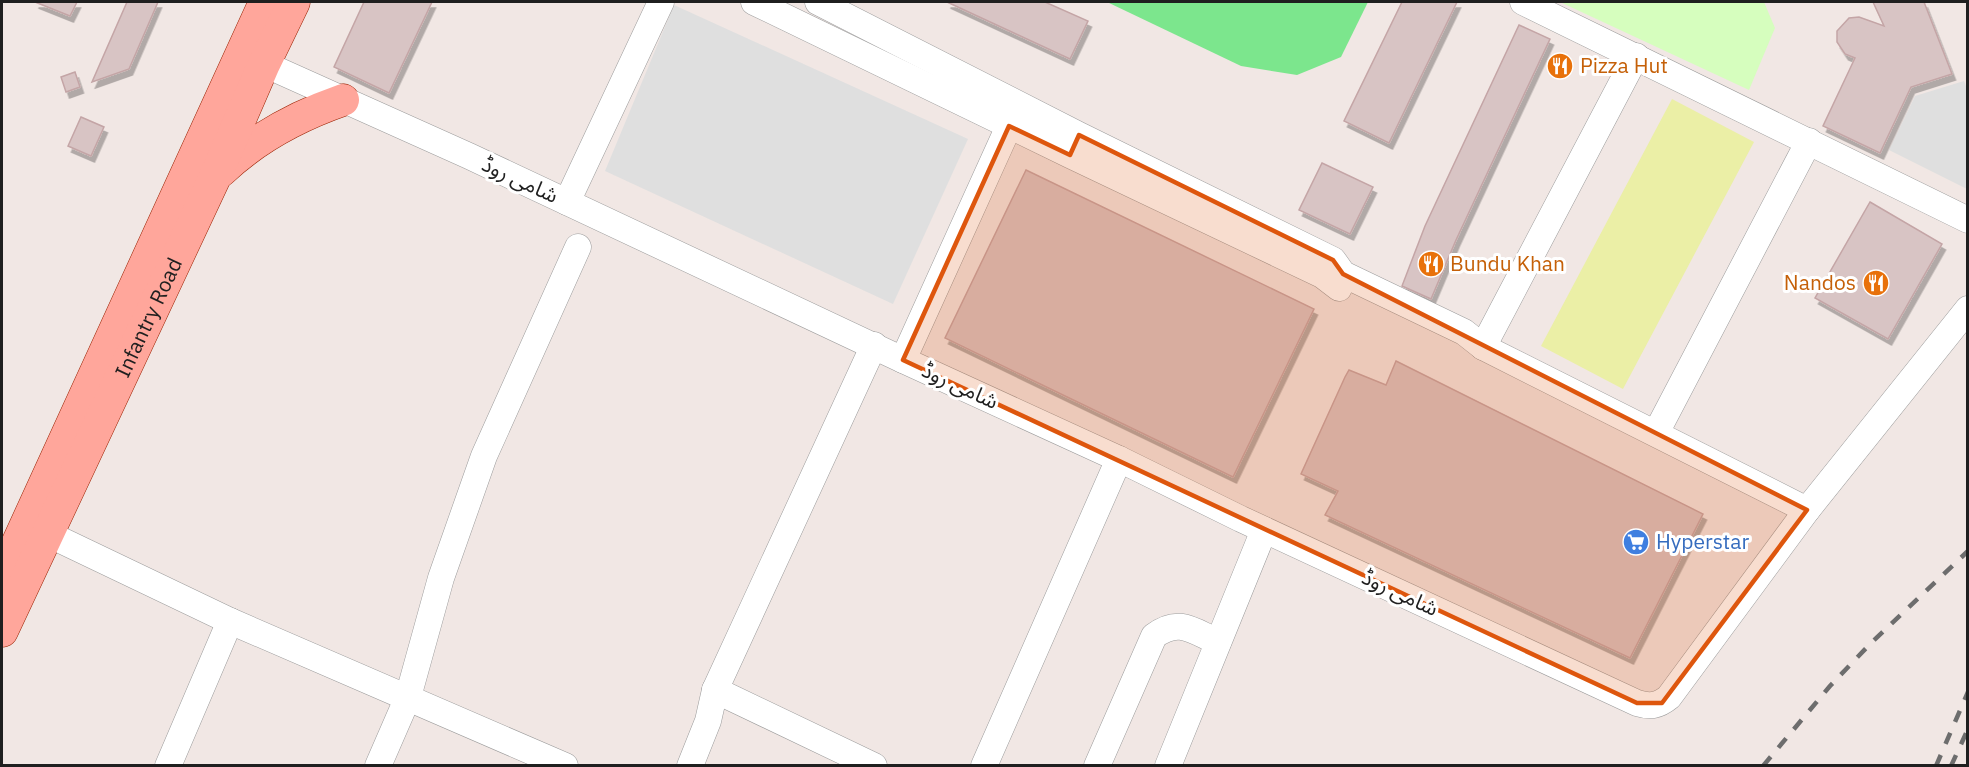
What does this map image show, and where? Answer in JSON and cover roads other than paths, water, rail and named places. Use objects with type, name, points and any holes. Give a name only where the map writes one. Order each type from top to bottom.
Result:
[{"type":"main road","name":"Infantry Road","points":[[2,631],[37,530],[266,2]]},
{"type":"main road","name":"Infantry Road","points":[[2,577],[37,530],[215,177],[264,64],[294,2]]},
{"type":"main road","points":[[215,177],[237,156],[279,128],[314,110],[343,99]]},
{"type":"street","points":[[567,202],[661,2]]},
{"type":"street","points":[[754,2],[1010,126],[1075,145]]},
{"type":"street","points":[[818,2],[1075,145],[1333,260],[1343,274],[1464,332],[1483,347],[1808,510],[1968,309]]},
{"type":"street","points":[[1523,2],[1968,220]]},
{"type":"street","points":[[1483,347],[1636,56]]},
{"type":"street","name":"شامی روڈ","points":[[264,64],[567,202],[1119,459],[1264,530],[1647,706],[1656,706],[1669,697],[1808,510]]},
{"type":"street","points":[[903,360],[1010,126]]},
{"type":"street","points":[[1656,433],[1809,141]]},
{"type":"street","points":[[378,765],[408,697],[441,578],[484,456],[578,247]]},
{"type":"street","points":[[690,765],[708,721],[715,690],[874,345]]},
{"type":"street","points":[[984,765],[1119,459]]},
{"type":"street","points":[[37,530],[230,621],[565,765]]},
{"type":"street","points":[[1168,765],[1264,530]]},
{"type":"street","points":[[168,765],[230,621]]},
{"type":"street","points":[[1097,765],[1154,636],[1168,626],[1178,625],[1218,642]]},
{"type":"street","points":[[715,690],[874,765]]},
{"type":"railway","points":[[1763,766],[1830,686],[1871,643],[1968,551]]},
{"type":"railway","points":[[1936,766],[1968,692]]},
{"type":"railway","points":[[1951,766],[1968,729]]},
{"type":"place","name":"Pizza Hut","points":[[1560,66]]},
{"type":"place","name":"Bundu Khan","points":[[1431,264]]},
{"type":"place","name":"Nandos","points":[[1876,283]]},
{"type":"place","name":"Hyperstar","points":[[1636,542]]}]
